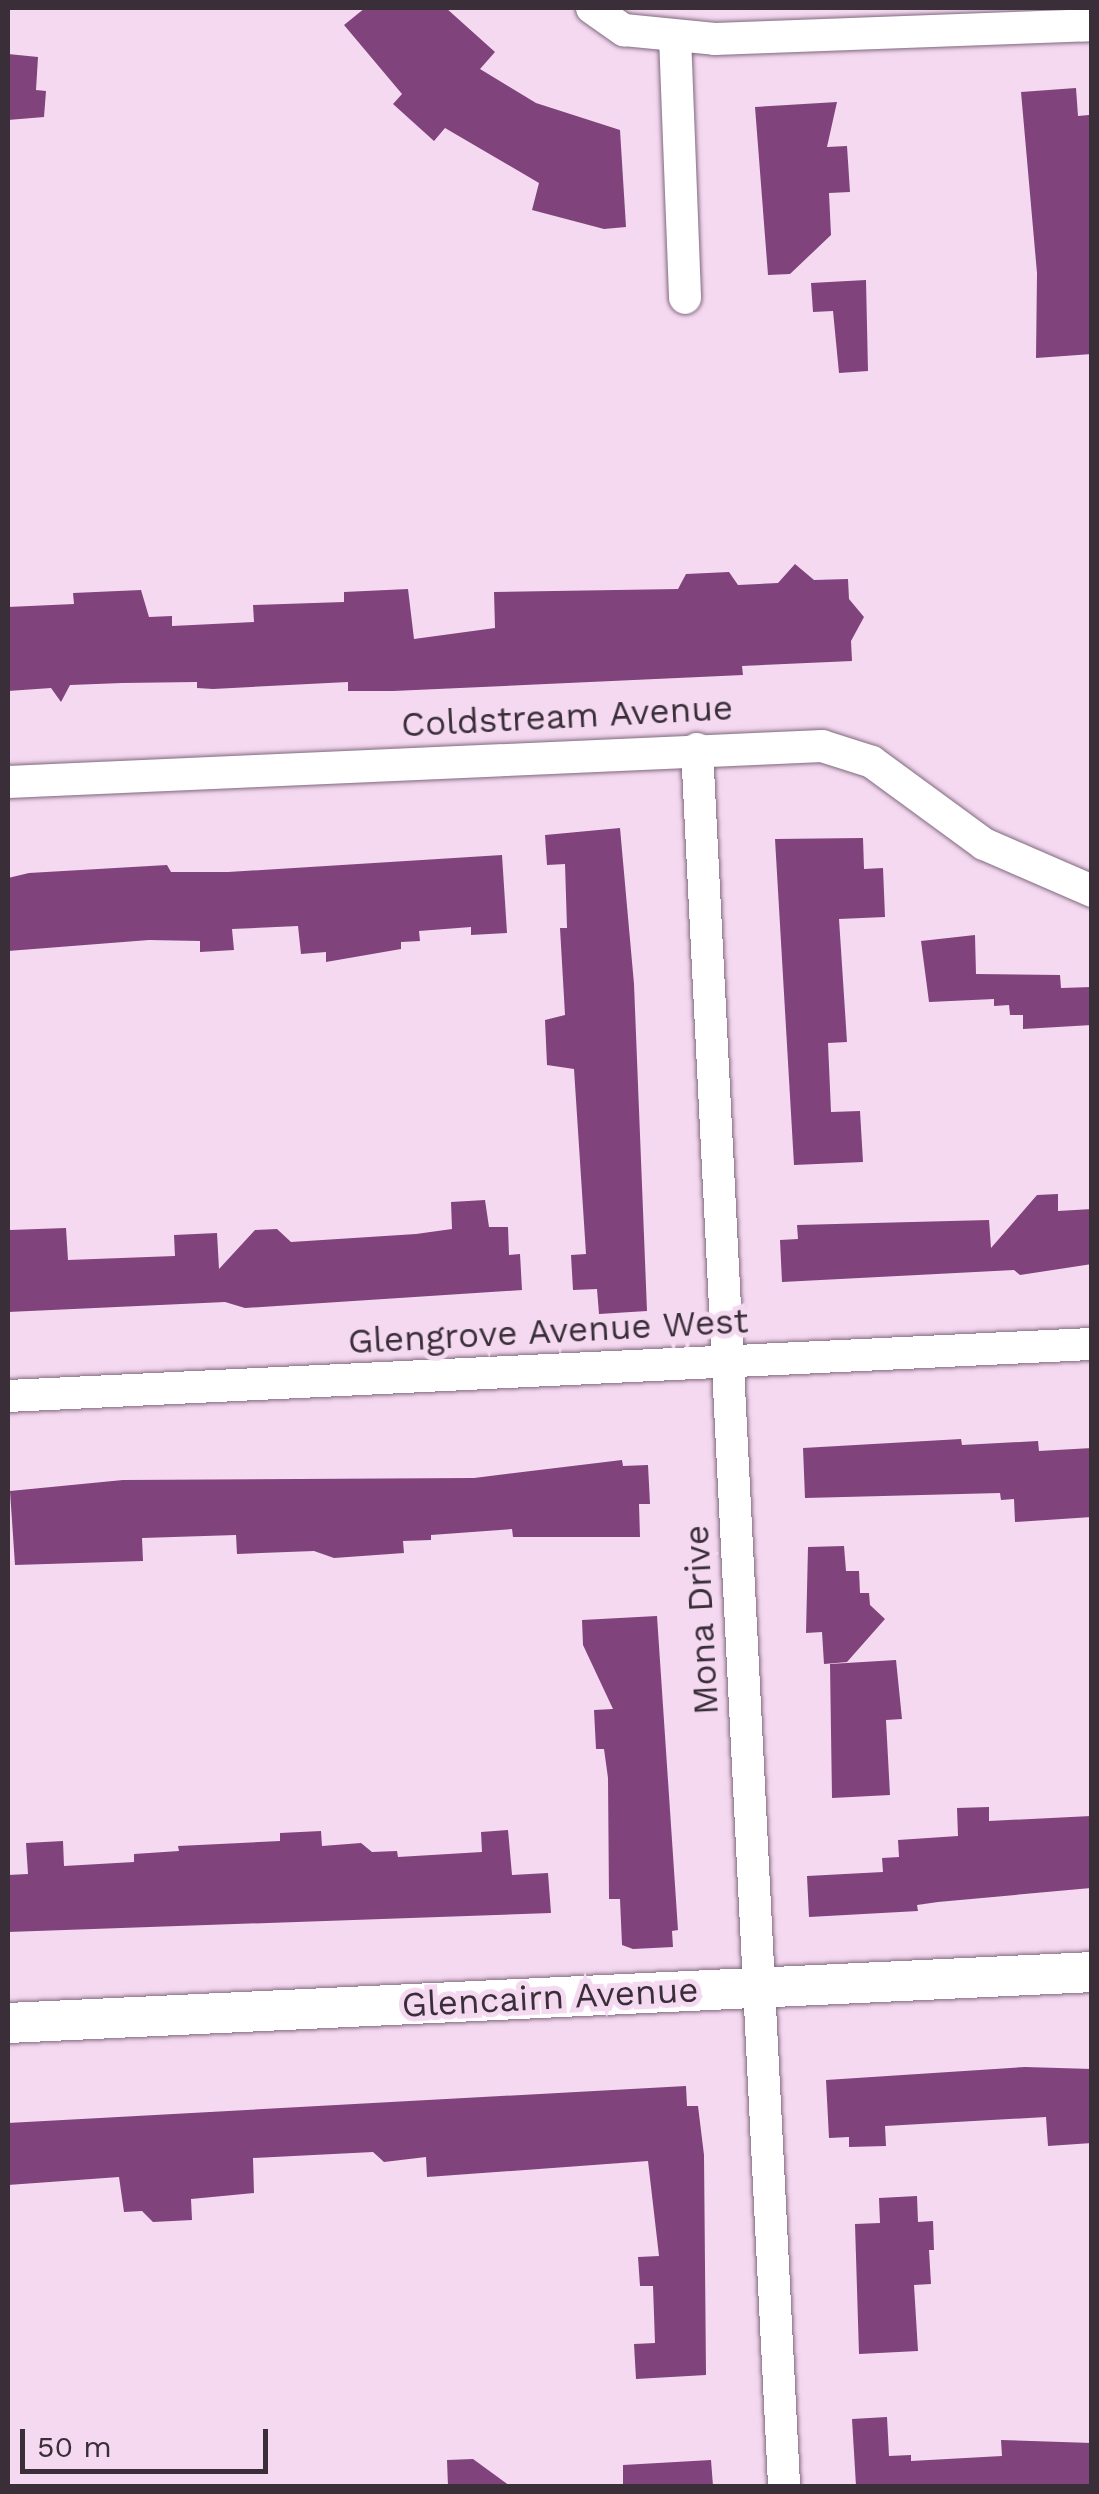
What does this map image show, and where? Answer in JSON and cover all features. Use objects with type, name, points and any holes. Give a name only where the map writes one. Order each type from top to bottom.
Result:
[{"type":"street","points":[[592,8],[624,30],[674,36],[1092,25]]},
{"type":"street","points":[[674,36],[685,298]]},
{"type":"street","name":"Coldstream Avenue","points":[[8,782],[806,746],[850,752],[984,844],[1092,891]]},
{"type":"street","name":"Mona Drive","points":[[697,750],[784,2486]]},
{"type":"street","name":"Glengrove Avenue West","points":[[8,1396],[1092,1344]]},
{"type":"street","name":"Glencairn Avenue","points":[[8,2022],[1092,1972]]},
{"type":"building","points":[[365,8],[446,8],[495,52],[480,69],[536,103],[620,130],[626,227],[604,229],[532,210],[539,183],[445,128],[434,141],[393,104],[402,94],[344,25]]},
{"type":"building","points":[[8,54],[38,57],[36,90],[46,91],[44,117],[8,120]]},
{"type":"building","points":[[1076,88],[1078,116],[1089,115],[1091,140],[1092,354],[1036,358],[1037,273],[1021,92]]},
{"type":"building","points":[[837,102],[827,147],[847,146],[850,192],[829,193],[831,235],[790,274],[768,275],[755,107]]},
{"type":"building","points":[[866,280],[868,371],[839,373],[833,311],[813,312],[811,283]]},
{"type":"building","points":[[795,564],[814,580],[848,579],[849,599],[864,617],[851,641],[852,661],[742,666],[743,675],[393,691],[348,691],[348,682],[213,689],[197,688],[197,682],[122,683],[70,685],[61,702],[51,688],[8,691],[8,607],[74,604],[73,593],[141,590],[149,617],[172,616],[172,626],[254,622],[253,605],[344,602],[344,592],[408,589],[414,639],[495,628],[494,592],[678,589],[686,574],[729,572],[738,585],[778,583]]},
{"type":"building","points":[[620,828],[634,984],[647,1311],[599,1314],[597,1289],[573,1290],[571,1255],[586,1254],[574,1069],[547,1065],[545,1020],[565,1015],[560,928],[567,928],[565,864],[547,865],[545,835]]},
{"type":"building","points":[[863,838],[864,869],[883,868],[885,917],[839,919],[847,1042],[828,1043],[831,1112],[860,1111],[863,1162],[794,1165],[775,839]]},
{"type":"building","points":[[502,855],[507,933],[471,935],[471,927],[419,931],[420,941],[401,942],[401,949],[326,962],[326,952],[301,954],[298,926],[232,929],[234,950],[200,952],[200,941],[149,940],[8,951],[8,878],[29,873],[167,865],[171,872],[228,872]]},
{"type":"building","points":[[975,935],[976,974],[1060,975],[1061,988],[1092,987],[1092,1025],[1023,1029],[1023,1015],[1010,1015],[1009,1005],[994,1006],[994,999],[929,1002],[921,941]]},
{"type":"building","points":[[1058,1194],[1058,1211],[1092,1209],[1092,1264],[1020,1275],[1014,1270],[782,1282],[780,1240],[798,1239],[797,1225],[989,1220],[991,1248],[1037,1195]]},
{"type":"building","points":[[485,1200],[489,1227],[508,1227],[509,1255],[520,1254],[522,1290],[245,1308],[225,1302],[8,1312],[10,1230],[66,1228],[68,1260],[175,1256],[174,1235],[217,1233],[219,1269],[255,1230],[277,1229],[291,1242],[416,1234],[452,1229],[451,1202]]},
{"type":"building","points":[[961,1439],[962,1445],[1038,1441],[1039,1451],[1092,1448],[1092,1517],[1015,1522],[1014,1499],[1001,1500],[1000,1493],[805,1498],[803,1448]]},
{"type":"building","points":[[622,1460],[623,1466],[648,1465],[650,1504],[639,1504],[640,1537],[513,1537],[512,1529],[431,1535],[431,1540],[403,1541],[404,1553],[334,1558],[314,1551],[237,1554],[236,1535],[142,1538],[143,1561],[15,1565],[10,1491],[123,1480],[474,1478]]},
{"type":"building","points":[[844,1546],[846,1571],[859,1571],[860,1593],[869,1593],[870,1605],[885,1619],[847,1662],[824,1664],[822,1632],[806,1633],[808,1547]]},
{"type":"building","points":[[657,1616],[678,1930],[672,1931],[673,1947],[633,1949],[622,1945],[620,1899],[609,1899],[608,1778],[604,1749],[596,1749],[594,1710],[613,1709],[583,1645],[582,1620]]},
{"type":"building","points":[[896,1660],[902,1719],[886,1720],[890,1795],[832,1798],[830,1664]]},
{"type":"building","points":[[989,1807],[989,1821],[1091,1816],[1091,1888],[938,1902],[917,1905],[918,1911],[809,1917],[807,1876],[883,1872],[882,1858],[899,1857],[898,1840],[958,1836],[957,1808]]},
{"type":"building","points":[[508,1830],[512,1875],[548,1873],[551,1913],[8,1932],[8,1875],[28,1874],[26,1843],[63,1841],[64,1866],[134,1862],[134,1854],[179,1851],[178,1846],[280,1841],[280,1833],[321,1831],[322,1846],[361,1843],[372,1852],[397,1851],[398,1857],[482,1852],[481,1832]]},
{"type":"building","points":[[1025,2067],[1092,2069],[1092,2143],[1048,2146],[1046,2117],[885,2126],[886,2146],[849,2147],[849,2137],[829,2138],[826,2080]]},
{"type":"building","points":[[686,2086],[687,2106],[698,2106],[704,2155],[706,2375],[636,2379],[634,2344],[655,2343],[653,2286],[640,2286],[638,2257],[659,2256],[648,2161],[427,2177],[426,2157],[384,2162],[373,2152],[253,2158],[254,2193],[191,2199],[192,2220],[153,2222],[142,2211],[124,2212],[119,2177],[8,2185],[8,2123]]},
{"type":"building","points":[[917,2196],[918,2222],[933,2221],[934,2250],[929,2250],[931,2284],[914,2285],[918,2351],[859,2354],[855,2224],[880,2223],[879,2198]]},
{"type":"building","points":[[887,2417],[889,2456],[911,2455],[911,2461],[1002,2456],[1001,2440],[1092,2443],[1092,2486],[856,2486],[852,2419]]},
{"type":"building","points":[[473,2459],[510,2486],[448,2486],[447,2460]]},
{"type":"building","points":[[711,2460],[713,2486],[623,2486],[623,2465]]}]
